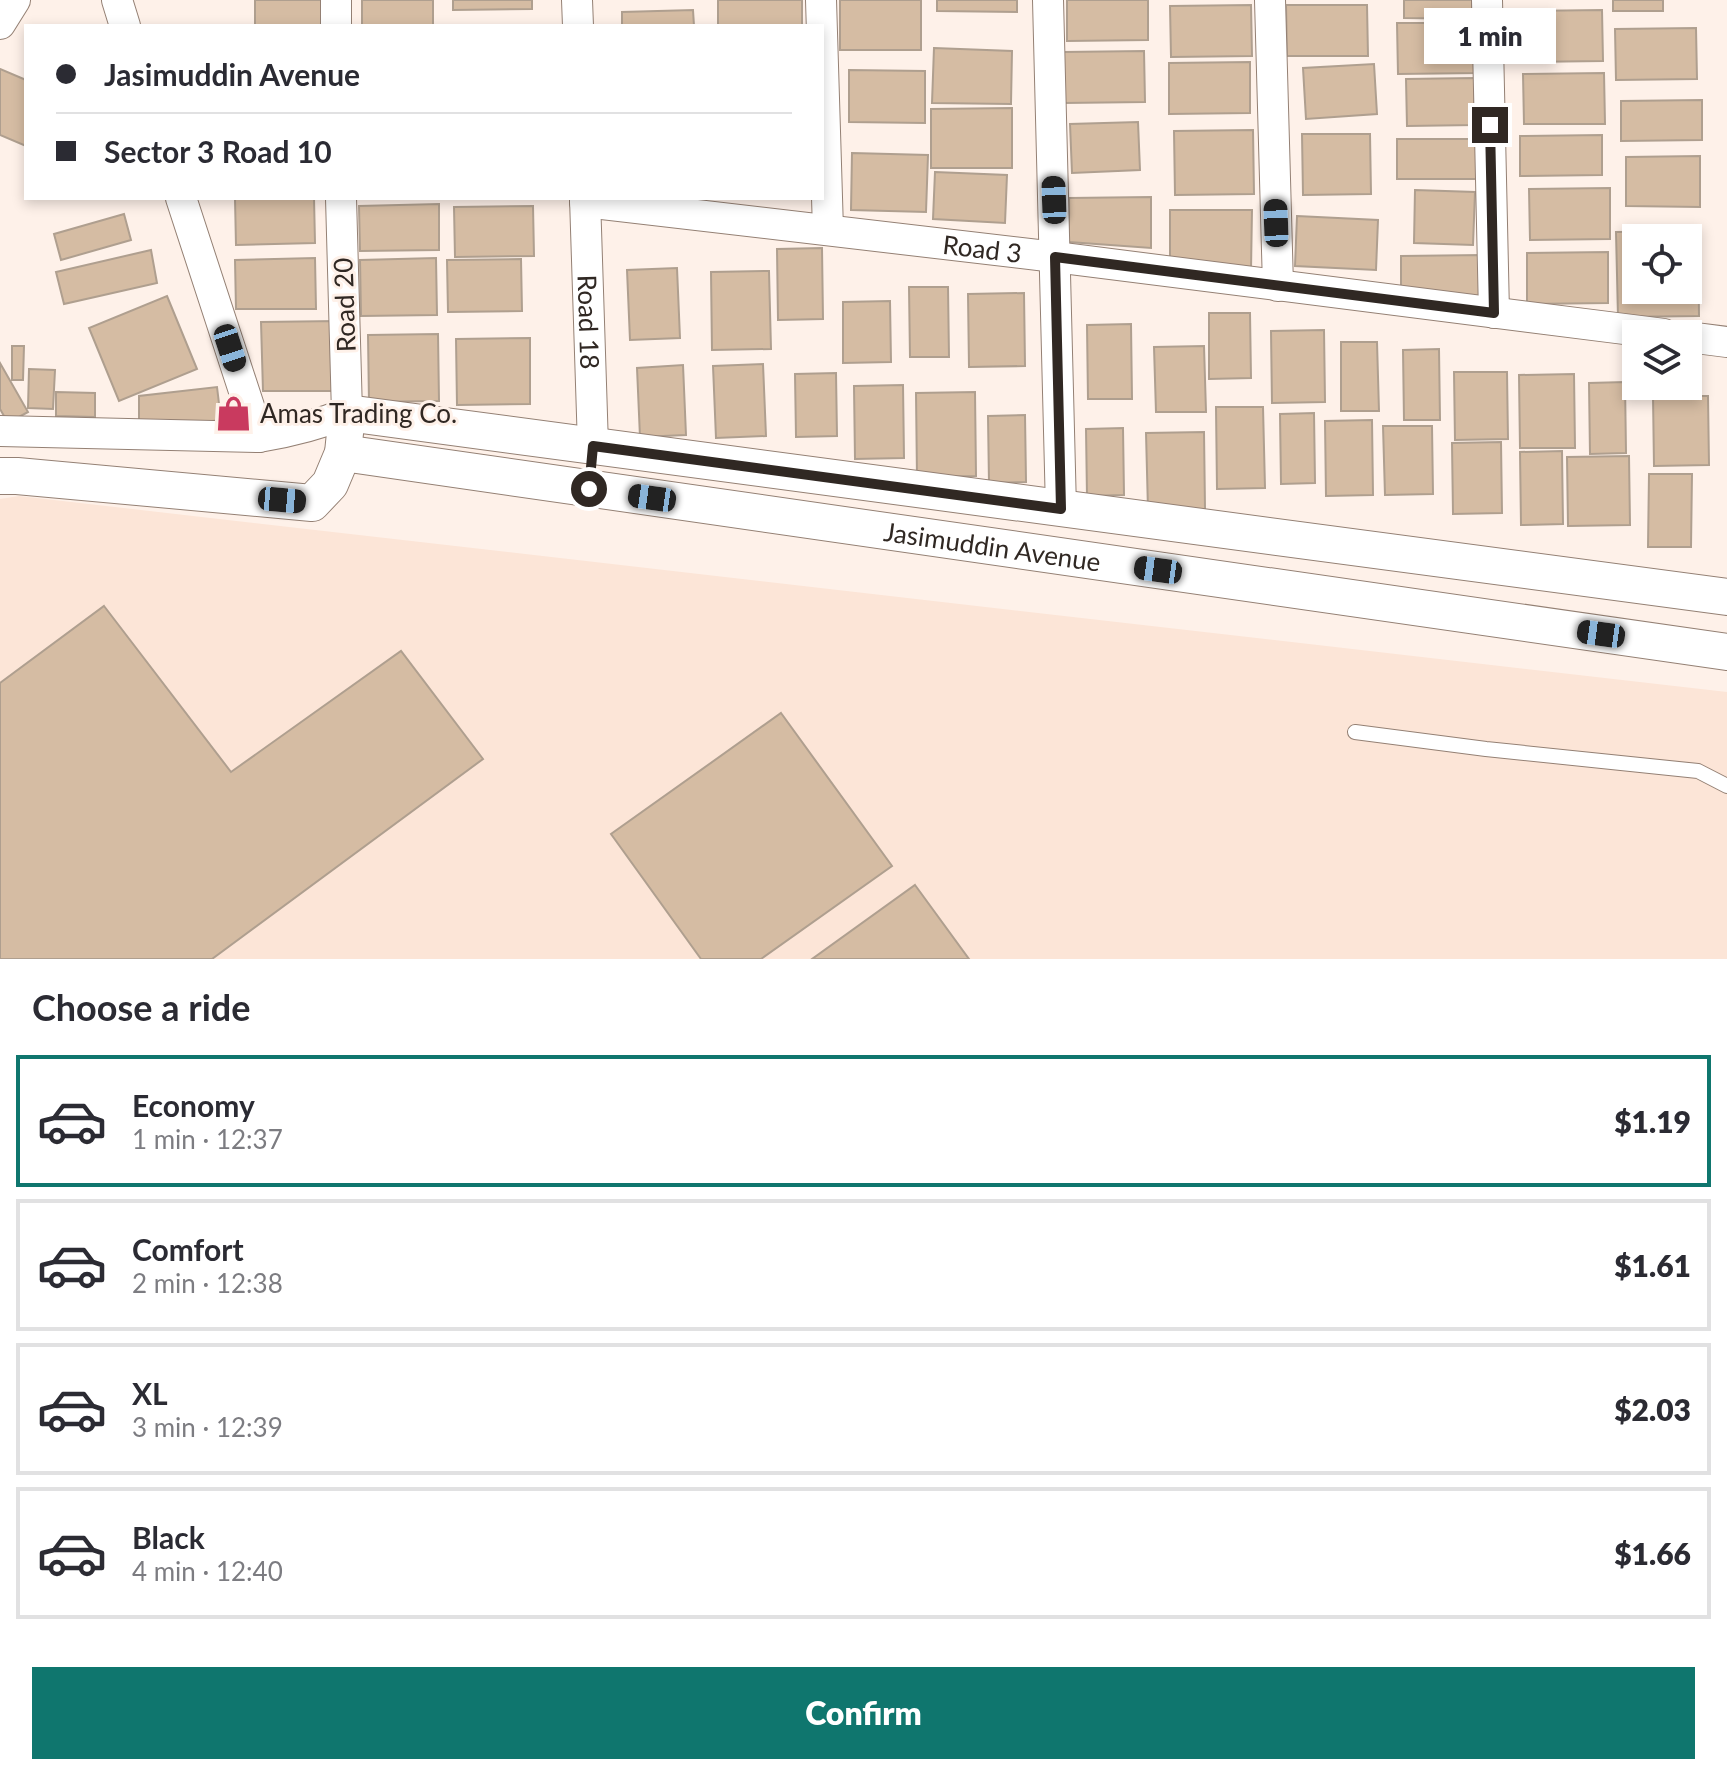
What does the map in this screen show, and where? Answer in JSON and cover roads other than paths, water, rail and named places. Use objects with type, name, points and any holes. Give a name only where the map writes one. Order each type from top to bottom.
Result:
[{"type":"street","points":[[0,24],[15,0]]},
{"type":"street","points":[[117,0],[124,24]]},
{"type":"street","points":[[336,0],[336,24]]},
{"type":"street","points":[[577,0],[578,24]]},
{"type":"street","points":[[821,0],[822,24]]},
{"type":"street","points":[[1048,0],[1061,509]]},
{"type":"street","points":[[1270,0],[1278,286]]},
{"type":"street","points":[[1487,0],[1494,313]]},
{"type":"street","points":[[824,99],[828,230]]},
{"type":"street","points":[[182,200],[259,437]]},
{"type":"street","name":"Road 20","points":[[341,200],[347,413]]},
{"type":"street","name":"Road 3","points":[[585,200],[1622,329]]},
{"type":"street","name":"Road 18","points":[[585,200],[593,446]]},
{"type":"street","points":[[1702,339],[1727,342]]},
{"type":"street","points":[[0,431],[259,437],[296,431],[347,413],[343,453],[330,484],[312,503],[0,476]]},
{"type":"street","name":"Jasimuddin Avenue","points":[[347,413],[1727,597]]},
{"type":"street","points":[[589,489],[593,446]]},
{"type":"street","name":"Jasimuddin Avenue","points":[[343,453],[1727,652]]},
{"type":"lane","points":[[1355,732],[1698,771],[1727,786]]},
{"type":"place","name":"Amas Trading Co.","points":[[234,413]]}]
